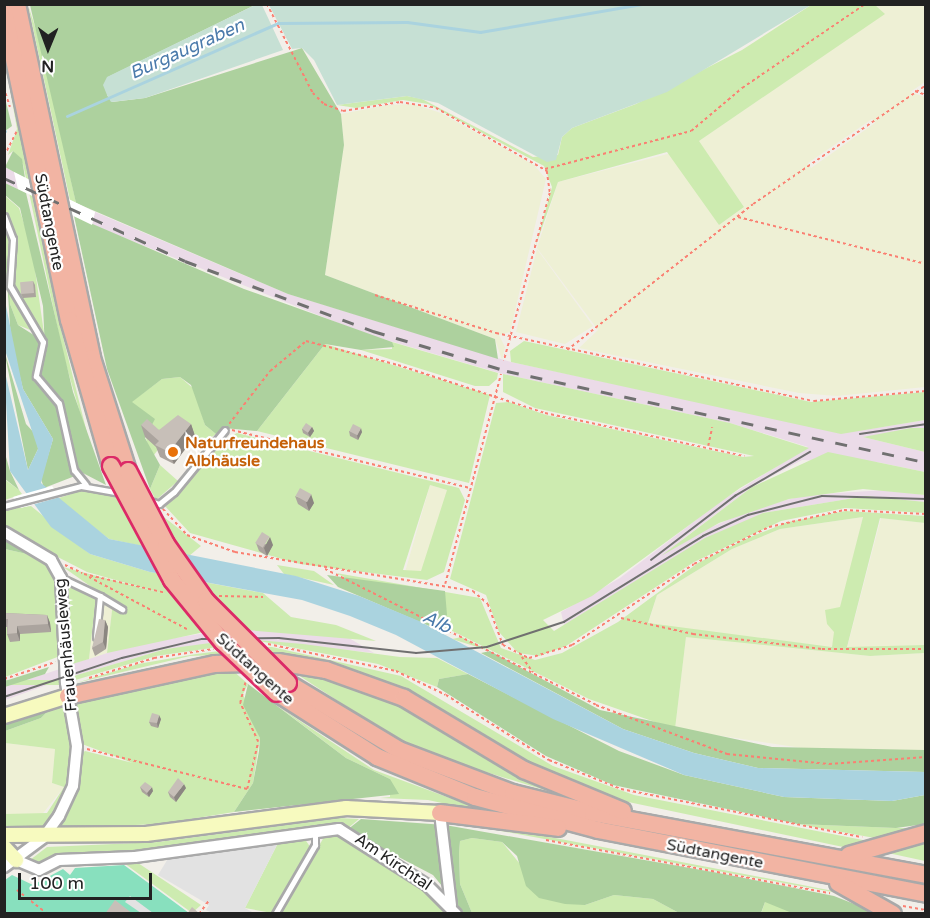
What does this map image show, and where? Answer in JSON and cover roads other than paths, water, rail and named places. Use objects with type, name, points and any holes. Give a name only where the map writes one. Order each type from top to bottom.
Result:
[{"type":"highway","name":"Südtangente","points":[[18,4],[90,349],[128,471],[166,544],[206,601],[283,688],[362,731],[436,767],[553,804],[926,874]]},
{"type":"highway","name":"Südtangente","points":[[4,12],[71,330],[111,466],[172,580],[223,642],[351,743],[431,781],[598,830],[926,894]]},
{"type":"highway","points":[[68,696],[215,664],[278,662],[326,670],[404,698],[524,770],[669,827]]},
{"type":"highway","points":[[440,813],[598,830]]},
{"type":"highway","points":[[824,856],[866,855],[926,833]]},
{"type":"highway","points":[[822,874],[893,908]]},
{"type":"main road","points":[[4,716],[68,696]]},
{"type":"main road","points":[[4,835],[43,838],[146,834],[312,810],[440,813]]},
{"type":"main road","points":[[4,847],[10,863]]},
{"type":"street","name":"Frauenhäusleweg","points":[[4,532],[51,560],[61,578],[64,659],[77,746],[71,794],[43,838],[10,863]]},
{"type":"street","name":"Am Kirchtal","points":[[440,813],[454,909]]},
{"type":"street","name":"Am Kirchtal","points":[[314,831],[329,828],[352,835],[454,909]]},
{"type":"street","points":[[10,863],[39,870],[58,860],[135,857],[314,831]]},
{"type":"lane","points":[[4,216],[13,239],[10,286],[43,342],[36,376],[59,403],[75,470],[86,485]]},
{"type":"lane","points":[[4,506],[86,485],[159,504],[225,430]]},
{"type":"lane","points":[[61,578],[122,609]]},
{"type":"lane","points":[[94,647],[100,596]]},
{"type":"lane","points":[[275,914],[315,845],[314,831]]},
{"type":"water","points":[[5,301],[23,389],[53,439],[41,483],[109,539],[296,576],[359,596],[419,621],[623,729],[694,753],[758,768],[925,772],[925,795],[892,801],[784,797],[684,775],[553,719],[396,635],[350,616],[302,600],[150,572],[90,554],[51,527],[10,471],[4,368],[28,470],[38,449],[5,350]]},
{"type":"waterway","name":"Burgaugraben","points":[[67,116],[278,23],[407,22],[480,32],[642,4]]},
{"type":"tram line","points":[[860,434],[926,424]]},
{"type":"tram line","points":[[651,560],[735,496],[810,452]]},
{"type":"tram line","points":[[4,697],[122,658],[202,639],[279,638],[416,653],[487,647],[564,622],[703,536],[748,515],[822,496],[926,499]]},
{"type":"railway","points":[[4,178],[185,261],[373,331],[507,371],[926,462]]},
{"type":"place","name":"Naturfreundehaus Albhäusle","points":[[173,452]]},
{"type":"water label","name":"Alb","points":[[437,622]]}]
